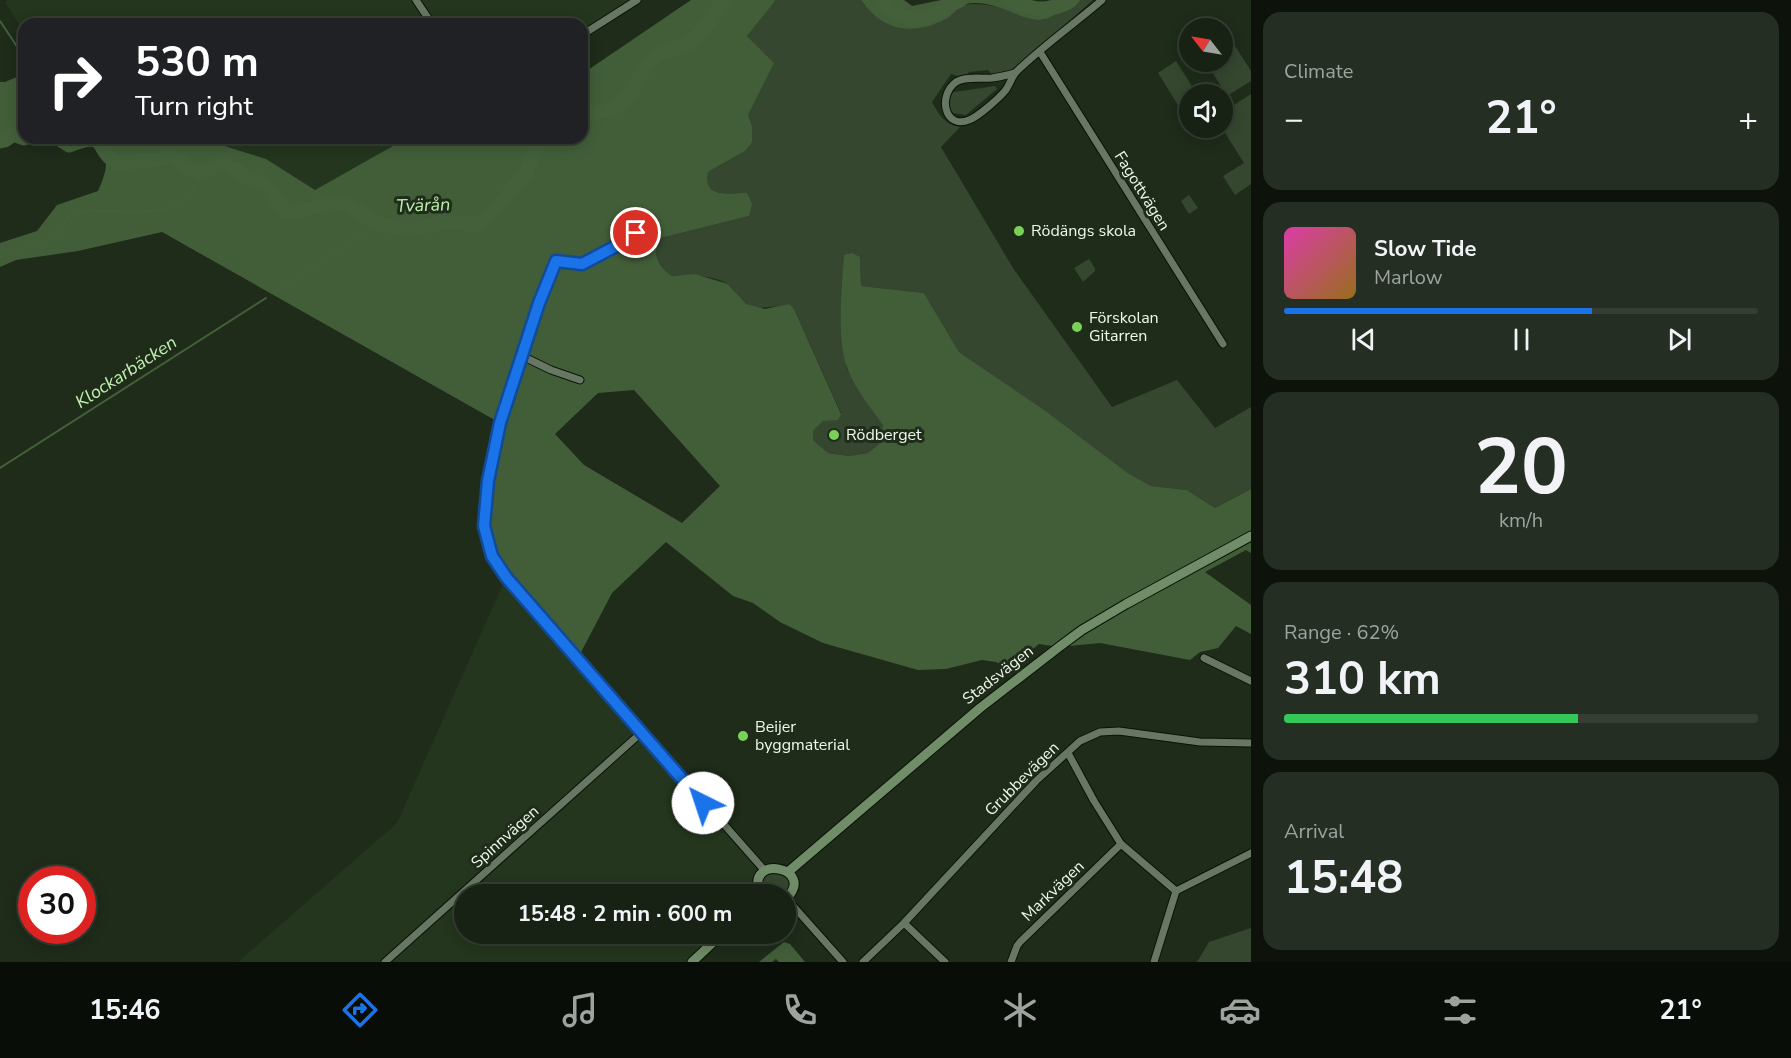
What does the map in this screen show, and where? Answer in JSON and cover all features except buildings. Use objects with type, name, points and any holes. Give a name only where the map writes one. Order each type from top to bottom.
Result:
[{"type":"main road","name":"Stadsvägen","points":[[788,872],[980,708],[1082,630],[1251,536]]},
{"type":"main road","points":[[758,884],[765,871],[779,868],[788,872],[794,884]]},
{"type":"main road","points":[[692,962],[711,944]]},
{"type":"street","points":[[416,0],[428,18]]},
{"type":"street","points":[[588,31],[637,0]]},
{"type":"street","points":[[1015,73],[958,81],[948,90],[944,106],[948,114],[962,122],[974,118],[1005,91],[1015,73],[1102,0]]},
{"type":"street","name":"Fagottvägen","points":[[1040,52],[1222,344]]},
{"type":"street","points":[[636,233],[624,242],[582,264],[556,261],[500,423],[488,481],[484,526],[492,556],[506,577],[765,871]]},
{"type":"street","points":[[522,356],[551,370],[580,380]]},
{"type":"street","points":[[1204,658],[1251,681]]},
{"type":"street","name":"Grubbevägen","points":[[863,962],[904,923],[1036,781],[1080,741],[1100,732],[1109,731],[1151,734],[1200,742],[1251,743]]},
{"type":"street","name":"Spinnvägen","points":[[385,962],[642,732]]},
{"type":"street","points":[[1068,753],[1121,844],[1176,891]]},
{"type":"street","name":"Markvägen","points":[[1011,962],[1020,942],[1121,844]]},
{"type":"street","points":[[1154,962],[1176,891],[1248,854],[1251,863]]},
{"type":"street","points":[[796,909],[843,962]]},
{"type":"street","points":[[904,923],[945,962]]},
{"type":"shaded area","points":[[8,0],[630,0],[588,27],[588,18],[18,18],[18,23],[5,2]]},
{"type":"shaded area","points":[[691,0],[776,0],[747,36],[774,63],[748,115],[752,126],[752,142],[745,151],[708,172],[709,187],[713,191],[747,193],[752,204],[749,216],[661,238],[656,254],[660,264],[672,276],[695,274],[728,284],[746,304],[765,309],[789,304],[794,309],[841,414],[838,420],[823,421],[813,431],[813,440],[828,453],[849,456],[868,453],[879,444],[883,425],[855,385],[844,359],[841,314],[844,255],[852,253],[860,257],[861,286],[924,293],[959,352],[1043,409],[1128,473],[1151,486],[1187,490],[1215,508],[1251,489],[1251,553],[1246,550],[1205,572],[1251,605],[1251,634],[1236,626],[1218,648],[1200,652],[1190,660],[1100,643],[1059,647],[1039,644],[1009,669],[996,662],[982,660],[946,669],[918,670],[823,643],[780,622],[753,603],[733,596],[666,542],[612,593],[578,658],[492,556],[484,526],[500,423],[162,232],[78,251],[16,260],[0,267],[0,243],[37,231],[57,205],[98,191],[106,167],[102,144],[218,144],[266,159],[315,190],[396,144],[588,144],[588,70]],"holes":[[[634,390],[720,486],[682,523],[584,465],[555,434],[598,393]]]},
{"type":"shaded area","points":[[776,0],[861,0],[865,6],[943,21],[962,5],[982,4],[1043,20],[1076,6],[1081,0],[1093,0],[1010,73],[992,75],[988,70],[969,72],[965,78],[951,74],[932,102],[943,119],[960,127],[941,147],[1013,268],[1112,407],[1177,380],[1215,428],[1251,407],[1251,489],[1215,508],[1187,490],[1151,486],[1128,473],[1043,409],[959,352],[924,293],[861,286],[860,257],[844,353],[847,369],[883,424],[879,444],[868,453],[849,456],[828,453],[813,440],[813,431],[823,421],[841,413],[794,309],[782,306],[754,307],[742,301],[728,284],[722,281],[693,275],[672,276],[660,264],[656,254],[661,238],[749,216],[747,193],[713,191],[709,187],[708,172],[745,151],[752,126],[748,115],[773,63],[747,36]]},
{"type":"shaded area","points":[[861,0],[904,0],[912,6],[941,0],[1025,0],[1047,4],[1056,0],[1081,0],[1068,10],[1040,20],[983,3],[967,4],[942,21],[930,26],[907,29],[877,18]]},
{"type":"shaded area","points":[[1233,43],[1251,71],[1251,81],[1233,92],[1233,84],[1220,84],[1212,72],[1233,72]]},
{"type":"shaded area","points":[[1176,61],[1179,72],[1183,72],[1191,84],[1179,84],[1179,107],[1158,73]]},
{"type":"shaded area","points":[[18,77],[18,136],[13,134],[0,141],[0,82]]},
{"type":"shaded area","points":[[995,86],[997,89],[966,115],[953,113],[950,108],[949,100],[954,92]]},
{"type":"shaded area","points":[[1251,94],[1251,184],[1235,195],[1223,176],[1244,163],[1228,138],[1233,138],[1233,106]]},
{"type":"shaded area","points":[[218,144],[397,144],[315,191],[266,159]]},
{"type":"shaded area","points":[[1189,195],[1198,208],[1189,214],[1181,201]]},
{"type":"shaded area","points":[[1089,259],[1095,271],[1083,282],[1074,268]]},
{"type":"shaded area","points":[[506,577],[765,871],[762,884],[454,884],[454,944],[711,944],[692,962],[238,962],[397,823]]},
{"type":"shaded area","points":[[770,872],[784,874],[789,884],[762,884],[765,876]]},
{"type":"shaded area","points":[[1251,928],[1251,962],[1197,962],[1209,942]]},
{"type":"shaded area","points":[[782,944],[790,944],[805,962],[779,962],[776,959],[772,962],[759,962]]},
{"type":"waterway","name":"Tvärån","points":[[588,114],[610,110],[622,103],[651,60],[660,53],[680,47],[694,39],[705,28],[724,0]]},
{"type":"waterway","name":"Tvärån","points":[[884,0],[890,10],[914,19],[934,15],[960,0]]},
{"type":"waterway","name":"Tvärån","points":[[1012,0],[1028,7],[1042,9],[1055,7],[1071,0]]},
{"type":"waterway","points":[[0,21],[18,48]]},
{"type":"waterway","name":"Tvärån","points":[[0,141],[13,134],[18,136]]},
{"type":"waterway","name":"Tvärån","points":[[67,144],[72,144]]},
{"type":"waterway","name":"Tvärån","points":[[101,144],[110,158],[117,163],[158,160],[171,154],[191,170],[202,173],[220,163],[231,165],[244,177],[265,184],[285,211],[331,203],[346,204],[379,224],[409,229],[443,223],[478,224],[490,215],[526,174],[538,144]]},
{"type":"waterway","points":[[0,257],[52,240],[66,220],[80,212],[137,212],[163,209],[174,205],[185,198],[202,173]]},
{"type":"waterway","name":"Klockarbäcken","points":[[275,292],[379,224]]},
{"type":"waterway","name":"Klockarbäcken","points":[[0,468],[266,298]]},
{"type":"place","name":"Rödängs skola","points":[[1019,231]]},
{"type":"place","name":"Förskolan Gitarren","points":[[1077,327]]},
{"type":"place","name":"Rödberget","points":[[834,435]]},
{"type":"place","name":"Beijer byggmaterial","points":[[743,736]]},
{"type":"route","points":[[636,233],[624,242],[582,264],[556,261],[539,303],[500,423],[488,481],[484,526],[492,556],[506,577],[703,803]]}]
